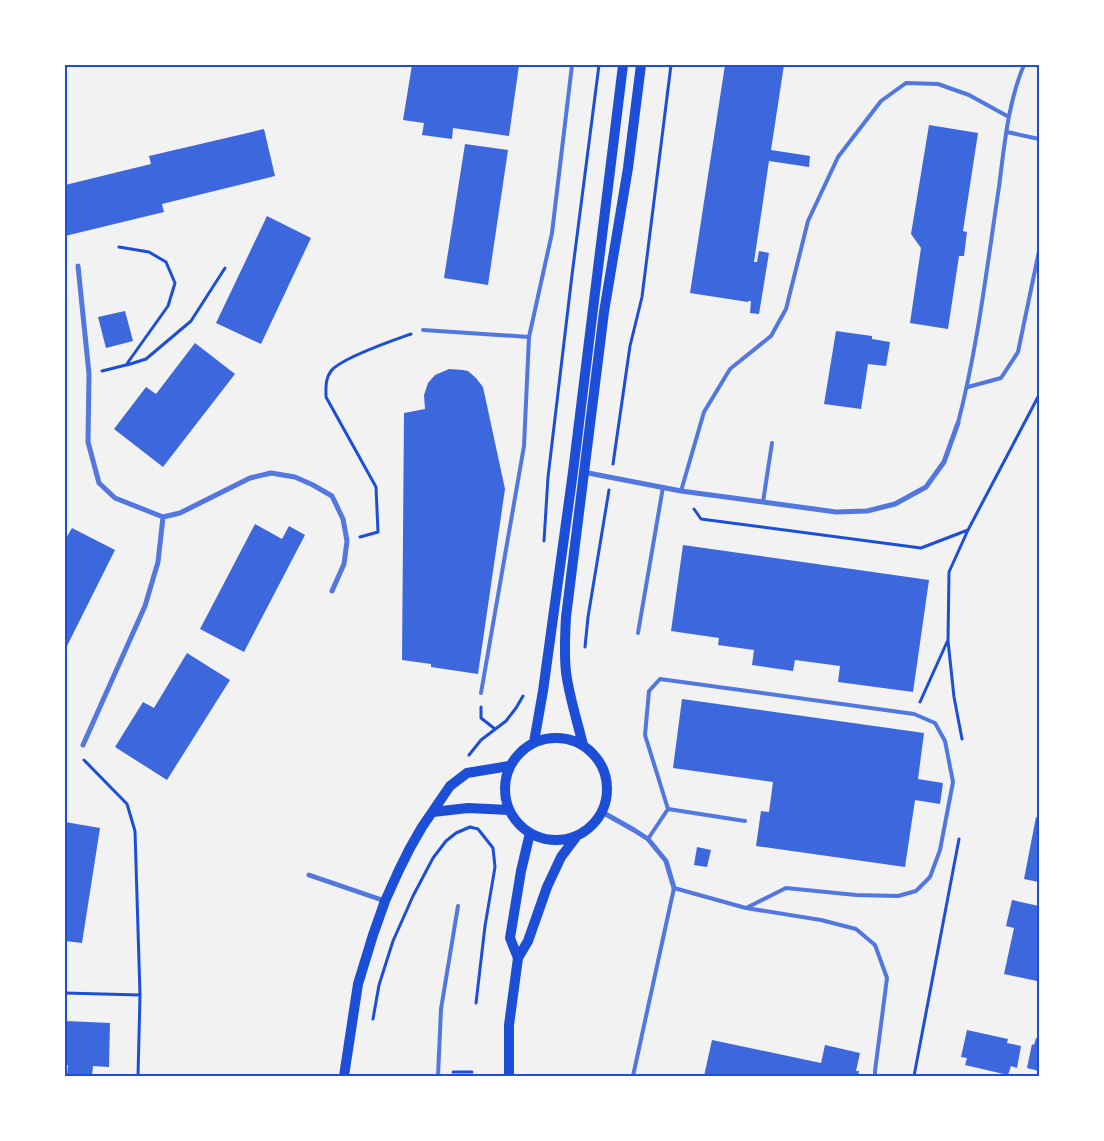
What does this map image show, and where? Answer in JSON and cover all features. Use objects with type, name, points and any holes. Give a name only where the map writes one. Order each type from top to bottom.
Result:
[{"type":"main road","points":[[534,742],[543,692],[573,472],[623,65]]},
{"type":"main road","points":[[583,745],[569,692],[566,670],[566,617],[604,312],[628,168],[641,65]]},
{"type":"main road","points":[[509,1076],[509,1025],[518,958],[528,941],[546,887],[561,857],[576,837],[595,823],[602,812],[608,794],[606,775],[597,758],[583,745],[559,737],[534,742],[520,752],[510,766],[504,788],[509,810],[518,823],[530,833],[552,840],[576,837]]},
{"type":"main road","points":[[344,1076],[358,984],[385,901],[410,848],[450,786],[467,773],[510,766]]},
{"type":"main road","points":[[433,812],[468,808],[509,810]]},
{"type":"main road","points":[[518,958],[510,938],[521,871],[530,833]]},
{"type":"street","points":[[78,266],[89,374],[88,442],[99,482],[115,498],[163,516],[180,513],[250,478],[271,473],[295,477],[314,485],[332,496],[343,519],[347,541],[344,564],[332,591]]},
{"type":"street","points":[[573,472],[584,472],[681,490],[836,512],[867,511],[895,504],[926,487],[944,462],[958,423]]},
{"type":"street","points":[[83,745],[145,606],[158,562],[163,516]]},
{"type":"street","points":[[602,812],[648,839],[666,861],[674,888]]},
{"type":"street","points":[[309,875],[385,901]]},
{"type":"lane","points":[[481,694],[524,446],[529,337],[552,233],[572,65]]},
{"type":"lane","points":[[958,423],[968,387],[1009,117],[1024,65]]},
{"type":"lane","points":[[681,490],[704,412],[730,369],[771,336],[786,309],[808,221],[838,156],[880,101],[906,83],[938,84],[969,95],[1009,117]]},
{"type":"lane","points":[[1007,132],[1039,139]]},
{"type":"lane","points":[[968,387],[1001,378],[1018,352],[1039,251]]},
{"type":"lane","points":[[423,330],[529,337]]},
{"type":"lane","points":[[762,502],[772,442]]},
{"type":"lane","points":[[638,633],[664,487]]},
{"type":"lane","points":[[668,809],[645,735],[649,691],[660,679],[914,714],[934,723],[945,741],[953,782],[940,850],[930,877],[916,891],[898,896],[856,895],[786,888],[746,908]]},
{"type":"lane","points":[[668,809],[745,821]]},
{"type":"lane","points":[[648,839],[668,809]]},
{"type":"lane","points":[[633,1076],[674,888],[746,908],[821,920],[856,929],[875,945],[887,978],[875,1076]]},
{"type":"lane","points":[[438,1074],[440,1009],[458,906]]},
{"type":"path","points":[[543,545],[548,477],[570,284],[599,65]]},
{"type":"path","points":[[584,649],[612,477],[630,346],[642,297],[671,65]]},
{"type":"path","points":[[119,247],[149,252],[166,262],[175,283],[168,306],[126,365]]},
{"type":"path","points":[[89,374],[146,359],[191,321],[226,268]]},
{"type":"path","points":[[347,541],[378,532],[376,487],[326,397],[326,382],[331,370],[344,360],[423,330]]},
{"type":"path","points":[[914,714],[948,641]]},
{"type":"path","points":[[469,761],[469,756],[481,740],[506,721],[526,691]]},
{"type":"path","points":[[481,694],[481,718],[495,729]]},
{"type":"path","points":[[83,745],[80,756],[127,804],[135,831],[140,996],[138,1076]]},
{"type":"path","points":[[372,1022],[378,985],[393,941],[413,896],[433,858],[446,840],[470,827],[478,829],[493,848],[495,867],[485,926],[476,1003]]},
{"type":"path","points":[[65,993],[140,996]]},
{"type":"path","points":[[438,1074],[472,1072]]},
{"type":"building","points":[[412,65],[519,65],[509,136],[453,128],[452,139],[422,135],[424,123],[403,120]]},
{"type":"building","points":[[725,65],[784,65],[771,150],[810,156],[809,167],[769,161],[754,262],[757,262],[759,251],[769,253],[759,314],[750,313],[751,301],[690,293]]},
{"type":"building","points":[[929,125],[978,133],[963,231],[967,232],[964,256],[959,256],[948,329],[910,323],[921,248],[911,234]]},
{"type":"building","points":[[264,129],[275,176],[162,204],[164,212],[65,236],[65,185],[151,164],[149,156]]},
{"type":"building","points":[[465,144],[508,150],[488,285],[444,278]]},
{"type":"building","points":[[267,216],[311,238],[261,344],[216,323]]},
{"type":"building","points":[[125,311],[133,341],[106,348],[98,317]]},
{"type":"building","points":[[836,331],[872,336],[872,339],[890,342],[886,366],[868,364],[861,409],[824,404]]},
{"type":"building","points":[[195,343],[235,374],[163,467],[114,429],[146,387],[156,394]]},
{"type":"building","points":[[449,369],[468,371],[483,387],[505,489],[478,674],[431,667],[431,664],[402,660],[404,413],[425,409],[424,395],[428,383],[435,375]]},
{"type":"building","points":[[255,524],[282,539],[289,526],[305,535],[244,652],[200,629]]},
{"type":"building","points":[[72,528],[115,550],[65,650],[65,540]]},
{"type":"building","points":[[683,545],[929,580],[913,692],[838,682],[840,666],[795,660],[793,671],[752,665],[754,650],[718,645],[719,638],[671,631]]},
{"type":"building","points":[[187,653],[230,680],[167,780],[115,747],[143,702],[154,708]]},
{"type":"building","points":[[682,699],[924,733],[918,779],[943,783],[940,804],[915,800],[905,867],[756,846],[761,811],[769,812],[773,782],[673,768]]},
{"type":"building","points":[[1036,817],[1039,817],[1039,882],[1024,879]]},
{"type":"building","points":[[65,822],[100,828],[82,943],[65,941]]},
{"type":"building","points":[[697,847],[711,850],[707,867],[694,865]]},
{"type":"building","points":[[1012,900],[1039,906],[1039,979],[1037,981],[1004,974],[1014,928],[1006,926]]},
{"type":"building","points":[[66,1021],[110,1023],[109,1067],[93,1066],[92,1076],[67,1076],[68,1065],[65,1065]]},
{"type":"building","points":[[967,1030],[1008,1039],[1007,1043],[1021,1046],[1017,1068],[1011,1066],[1008,1075],[965,1065],[967,1058],[961,1057]]},
{"type":"building","points":[[1036,1038],[1039,1038],[1039,1071],[1027,1068],[1032,1044],[1034,1045]]},
{"type":"building","points":[[712,1040],[821,1063],[825,1045],[860,1053],[856,1071],[859,1071],[858,1076],[704,1076]]}]
